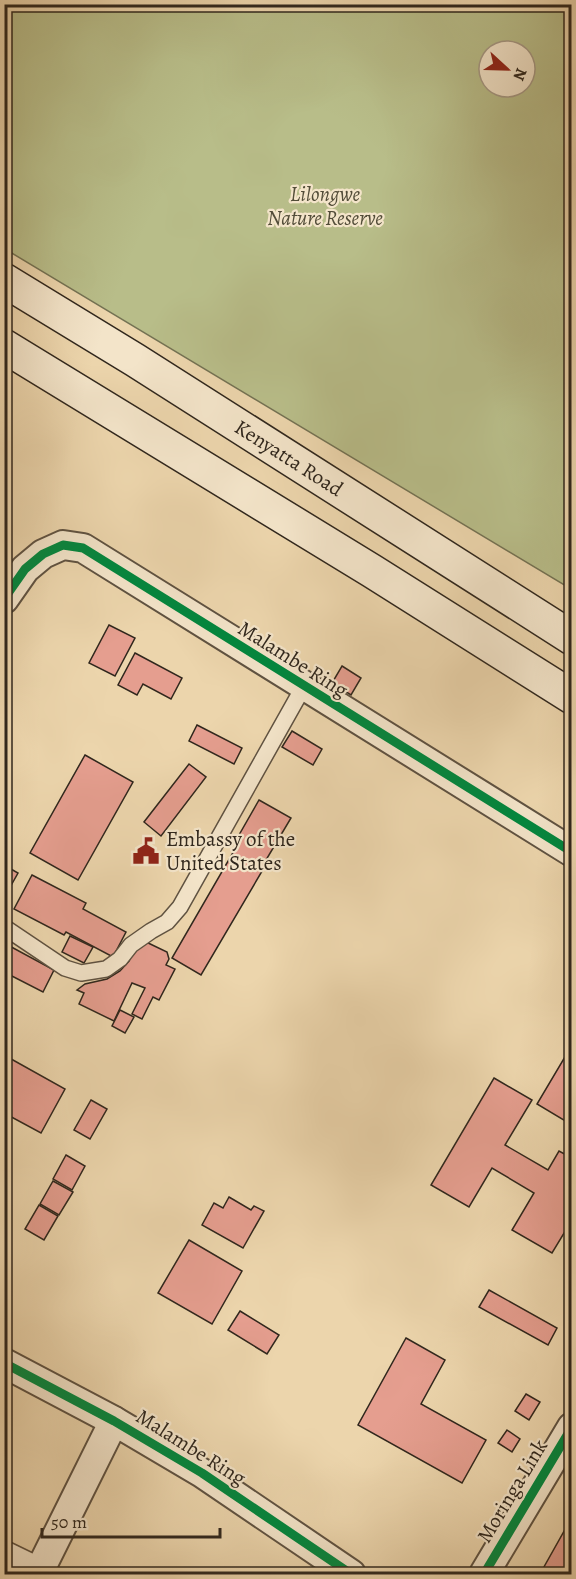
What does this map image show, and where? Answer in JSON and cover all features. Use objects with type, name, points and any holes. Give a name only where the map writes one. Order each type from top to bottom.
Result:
[{"type":"main road","name":"Kenyatta Road","points":[[4,280],[135,360],[572,638]]},
{"type":"main road","points":[[4,345],[363,565],[572,697]]},
{"type":"main road","points":[[4,1557],[38,1575]]},
{"type":"street","name":"Malambe Ring","points":[[4,598],[25,569],[43,554],[63,545],[83,548],[572,852]]},
{"type":"street","name":"Malambe Ring","points":[[4,1363],[114,1421],[202,1473],[351,1575]]},
{"type":"street","points":[[38,1575],[114,1421]]},
{"type":"street","name":"Moringa Link","points":[[484,1575],[572,1427]]},
{"type":"lane","points":[[4,927],[65,968],[81,973],[106,969],[120,959],[131,945],[167,922],[180,907],[304,687]]},
{"type":"green space","name":"Lilongwe Nature Reserve","points":[[4,5],[571,5],[571,589],[5,249]]},
{"type":"building","points":[[109,625],[135,638],[115,676],[89,663]]},
{"type":"building","points":[[135,653],[182,678],[171,699],[143,684],[137,695],[118,685]]},
{"type":"building","points":[[342,666],[361,678],[351,695],[332,683]]},
{"type":"building","points":[[197,725],[242,748],[234,764],[189,741]]},
{"type":"building","points":[[292,731],[322,749],[313,765],[282,747]]},
{"type":"building","points":[[85,755],[133,782],[78,880],[30,853]]},
{"type":"building","points":[[189,764],[206,777],[161,836],[144,822]]},
{"type":"building","points":[[259,800],[291,818],[201,975],[172,958],[238,844],[235,842]]},
{"type":"building","points":[[4,865],[18,873],[4,898]]},
{"type":"building","points":[[32,875],[86,903],[83,909],[126,932],[113,957],[66,932],[64,935],[14,909]]},
{"type":"building","points":[[70,936],[93,947],[84,963],[62,952]]},
{"type":"building","points":[[144,941],[167,952],[169,959],[166,965],[175,969],[159,1000],[153,997],[142,1019],[132,1014],[145,988],[132,983],[114,1021],[79,1004],[84,993],[77,990],[85,984],[107,979],[120,971],[129,961],[137,944]]},
{"type":"building","points":[[4,943],[54,970],[43,992],[4,972]]},
{"type":"building","points":[[120,1010],[134,1017],[125,1033],[112,1026]]},
{"type":"building","points":[[572,1045],[572,1125],[537,1104]]},
{"type":"building","points":[[4,1055],[65,1089],[41,1133],[4,1113]]},
{"type":"building","points":[[494,1078],[532,1100],[505,1145],[548,1170],[559,1151],[572,1158],[572,1220],[552,1253],[512,1230],[534,1193],[492,1168],[469,1207],[431,1185]]},
{"type":"building","points":[[91,1100],[107,1109],[90,1139],[74,1130]]},
{"type":"building","points":[[66,1155],[85,1166],[72,1190],[53,1179]]},
{"type":"building","points":[[53,1181],[73,1192],[59,1215],[40,1204]]},
{"type":"building","points":[[229,1197],[251,1210],[254,1206],[264,1211],[243,1248],[202,1225],[214,1203],[223,1208]]},
{"type":"building","points":[[39,1205],[58,1216],[44,1240],[25,1229]]},
{"type":"building","points":[[189,1240],[242,1271],[212,1324],[158,1293]]},
{"type":"building","points":[[489,1290],[557,1328],[548,1345],[479,1307]]},
{"type":"building","points":[[240,1311],[279,1335],[267,1354],[228,1330]]},
{"type":"building","points":[[406,1338],[445,1360],[421,1404],[486,1440],[462,1483],[358,1425]]},
{"type":"building","points":[[526,1394],[540,1402],[529,1420],[515,1411]]},
{"type":"building","points":[[507,1430],[520,1439],[512,1452],[498,1443]]},
{"type":"building","points":[[572,1517],[572,1560],[563,1574],[540,1574]]},
{"type":"cycle path","points":[[4,599],[25,569],[43,554],[63,545],[83,548],[572,852]]},
{"type":"cycle path","points":[[4,1363],[114,1421],[202,1473],[351,1574]]},
{"type":"cycle path","points":[[484,1574],[572,1427]]},
{"type":"place","name":"Embassy of the United States","points":[[146,851]]}]
